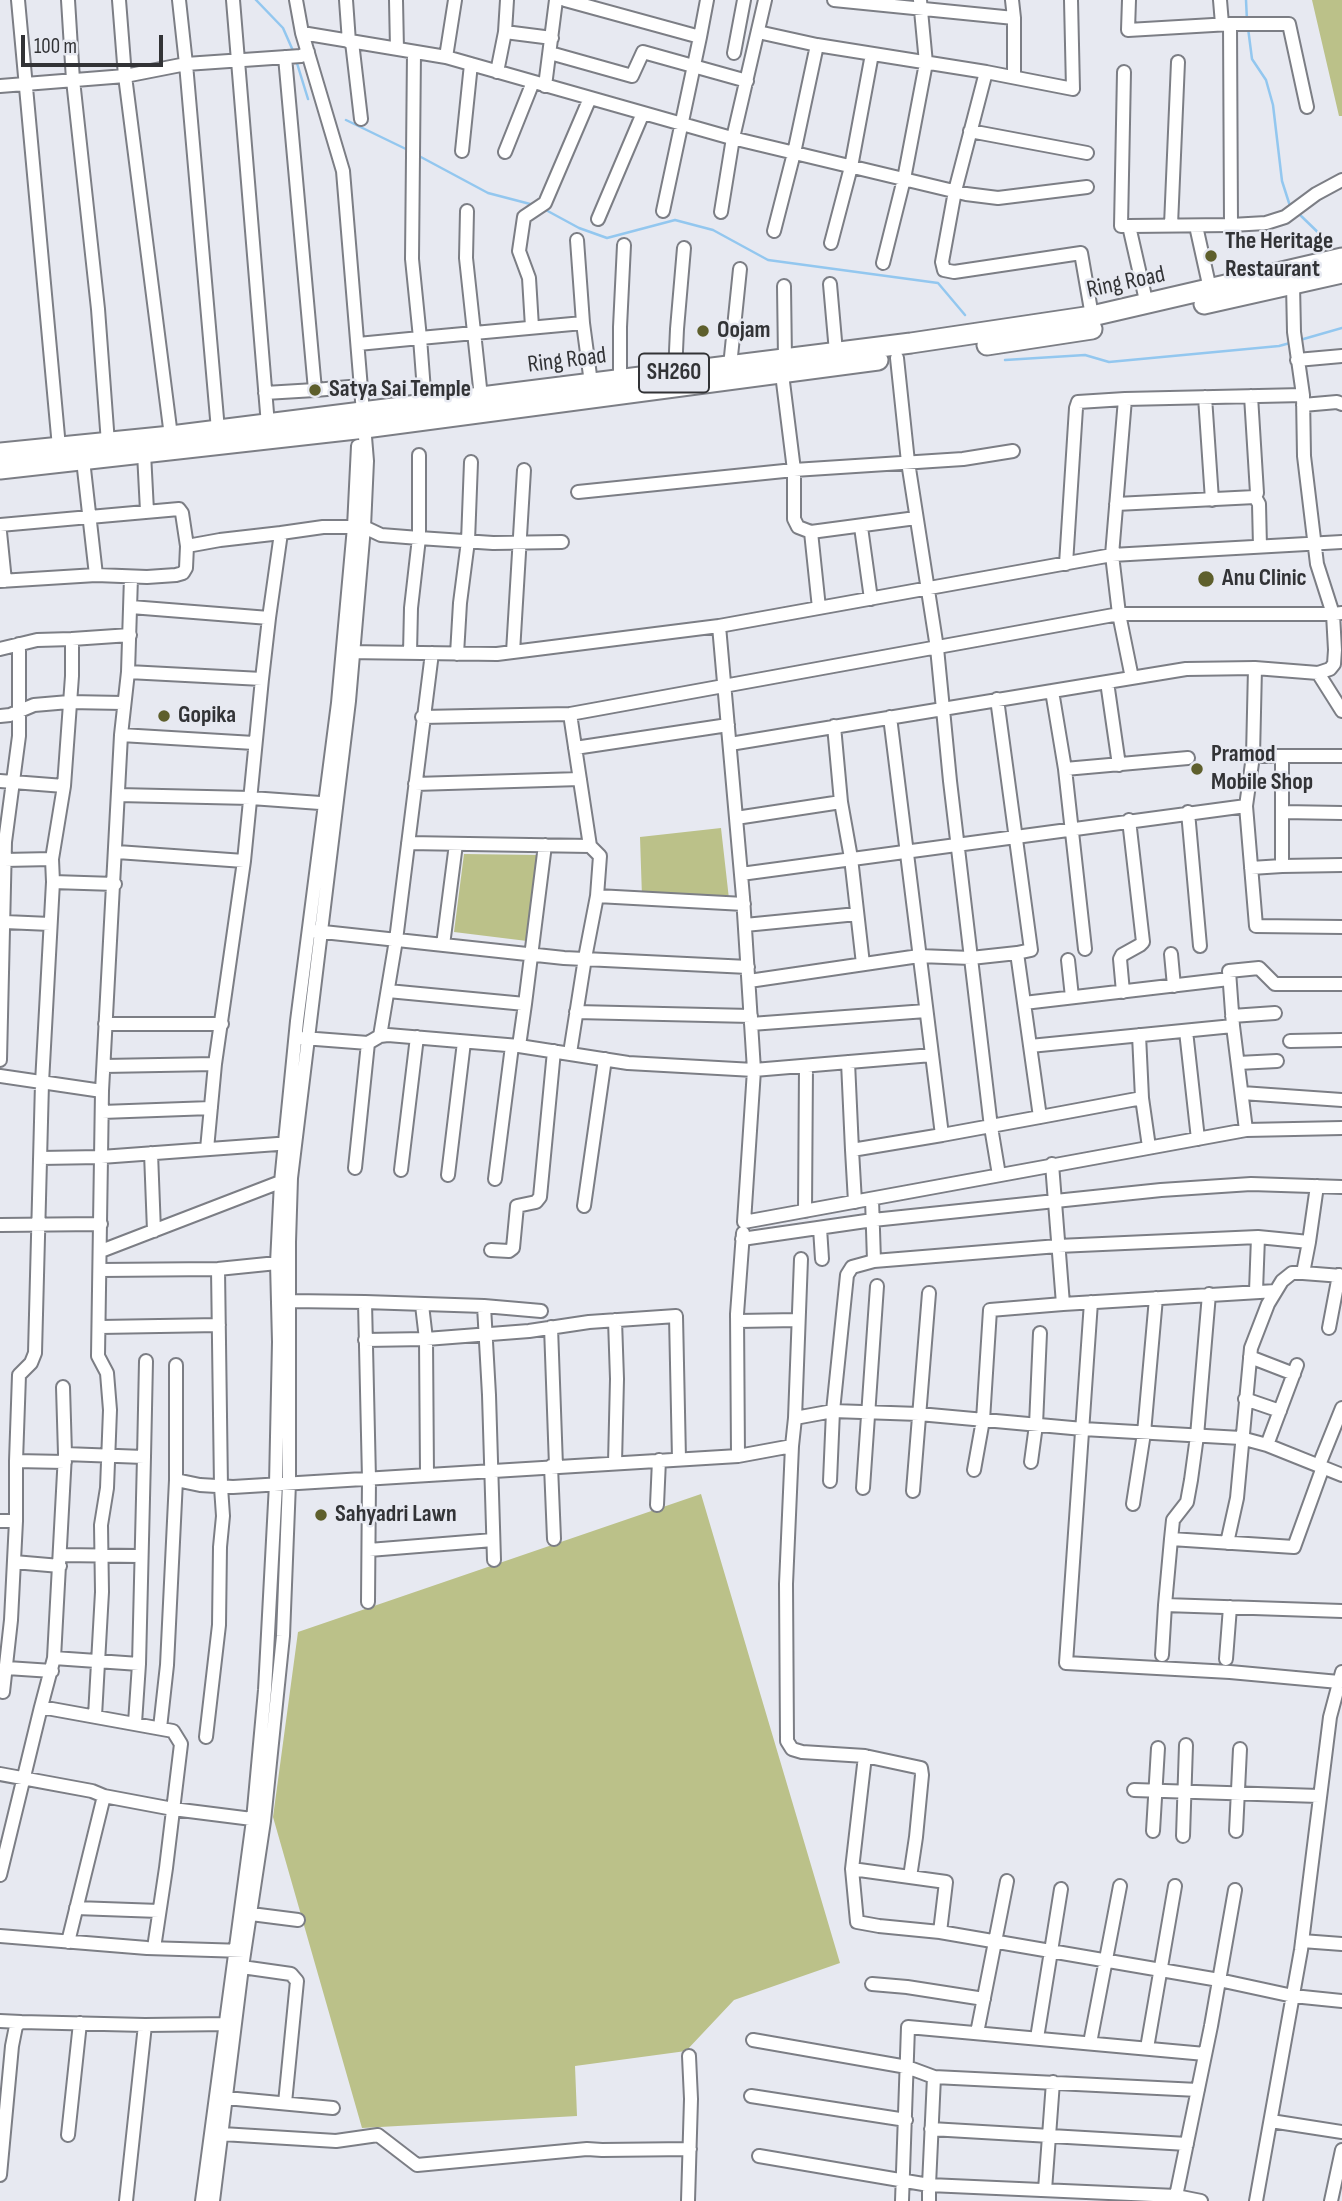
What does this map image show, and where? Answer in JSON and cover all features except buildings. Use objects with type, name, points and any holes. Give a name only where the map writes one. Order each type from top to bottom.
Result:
[{"type":"highway","name":"Ring Road","points":[[0,453],[268,425],[361,430],[425,404],[730,366],[784,366],[836,352],[883,355],[1092,316],[1342,258]]},
{"type":"highway","name":"Ring Road","points":[[0,469],[361,430],[784,366],[1107,326],[1342,273]]},
{"type":"street","points":[[18,0],[59,447]]},
{"type":"street","points":[[68,0],[73,80],[98,309],[108,443]]},
{"type":"street","points":[[119,0],[125,76],[171,436]]},
{"type":"street","points":[[179,0],[187,64],[218,430]]},
{"type":"street","points":[[233,0],[268,425]]},
{"type":"street","points":[[288,0],[293,34],[305,54],[344,171],[358,344],[357,386]]},
{"type":"street","points":[[202,2201],[259,1820],[283,1636],[277,1263],[348,652],[359,527],[361,430],[335,172],[305,54],[296,0]]},
{"type":"street","points":[[346,0],[360,118]]},
{"type":"street","points":[[396,0],[397,50]]},
{"type":"street","points":[[446,57],[454,0]]},
{"type":"street","points":[[497,72],[505,32],[507,0]]},
{"type":"street","points":[[505,152],[539,84],[550,53],[556,0]]},
{"type":"street","points":[[565,0],[700,37]]},
{"type":"street","points":[[663,211],[707,0]]},
{"type":"street","points":[[734,53],[744,0]]},
{"type":"street","points":[[721,212],[733,138],[765,0]]},
{"type":"street","points":[[834,0],[920,4],[1014,18]]},
{"type":"street","points":[[1012,0],[1014,77]]},
{"type":"street","points":[[758,32],[817,45],[1073,89],[1071,0]]},
{"type":"street","points":[[1129,0],[1128,30],[1226,24],[1289,24],[1307,107]]},
{"type":"street","points":[[1220,0],[1226,24],[1231,225]]},
{"type":"street","points":[[883,263],[904,179],[926,63],[920,4]]},
{"type":"street","points":[[505,32],[552,38]]},
{"type":"street","points":[[302,33],[446,57],[733,138],[955,191],[998,198],[1087,187]]},
{"type":"street","points":[[774,231],[817,45]]},
{"type":"street","points":[[414,52],[412,259],[425,404]]},
{"type":"street","points":[[550,53],[632,76],[643,52],[747,81]]},
{"type":"street","points":[[0,86],[125,76],[187,64],[305,54]]},
{"type":"street","points":[[831,243],[851,167],[872,54]]},
{"type":"street","points":[[285,57],[315,390]]},
{"type":"street","points":[[1171,225],[1178,62]]},
{"type":"street","points":[[462,151],[471,64]]},
{"type":"street","points":[[986,72],[955,191],[942,262],[944,271],[954,272],[1081,253],[1092,316]]},
{"type":"street","points":[[1124,72],[1121,226],[1269,222],[1295,210],[1316,194],[1342,180]]},
{"type":"street","points":[[532,327],[529,278],[519,251],[524,217],[545,203],[590,98]]},
{"type":"street","points":[[598,219],[643,113]]},
{"type":"street","points":[[970,131],[1087,153]]},
{"type":"street","points":[[467,211],[466,258],[481,397]]},
{"type":"street","points":[[1129,226],[1147,304]]},
{"type":"street","points":[[1196,226],[1210,289]]},
{"type":"street","points":[[577,240],[583,324],[591,383]]},
{"type":"street","points":[[620,379],[624,245]]},
{"type":"street","points":[[675,373],[684,248]]},
{"type":"street","points":[[730,366],[740,270]]},
{"type":"street","points":[[830,284],[836,352]]},
{"type":"street","points":[[730,744],[1186,670],[1255,668],[1318,673],[1330,669],[1334,664],[1337,614],[1317,564],[1304,456],[1303,400],[1296,358],[1293,284]]},
{"type":"street","points":[[784,286],[784,366],[794,470],[794,519],[799,527],[811,532],[916,518]]},
{"type":"street","points":[[358,344],[583,324]]},
{"type":"street","points":[[883,355],[908,462],[937,648],[971,958],[999,1175]]},
{"type":"street","points":[[1296,358],[1342,356]]},
{"type":"street","points":[[265,393],[357,386]]},
{"type":"street","points":[[1251,396],[1260,547]]},
{"type":"street","points":[[1066,564],[1076,408],[1079,402],[1125,398],[1251,396],[1342,404]]},
{"type":"street","points":[[1205,397],[1212,499]]},
{"type":"street","points":[[1125,398],[1112,555],[1119,614],[1132,678]]},
{"type":"street","points":[[578,492],[794,470],[963,458],[1013,451]]},
{"type":"street","points":[[144,453],[147,511]]},
{"type":"street","points":[[410,653],[411,608],[419,538],[419,455]]},
{"type":"street","points":[[83,460],[96,575]]},
{"type":"street","points":[[457,654],[468,541],[471,462]]},
{"type":"street","points":[[513,652],[524,470]]},
{"type":"street","points":[[1116,505],[1255,497]]},
{"type":"street","points":[[0,525],[181,510],[187,546],[186,568],[183,573],[131,577],[96,575],[2,581],[0,532]]},
{"type":"street","points":[[187,546],[323,527],[359,527],[381,535],[419,538],[518,543],[562,542]]},
{"type":"street","points":[[862,527],[871,599]]},
{"type":"street","points":[[811,532],[819,608]]},
{"type":"street","points":[[207,1149],[215,1064],[244,861],[254,743],[281,534]]},
{"type":"street","points":[[348,652],[513,652],[719,626],[1112,555],[1342,542]]},
{"type":"street","points":[[96,1716],[101,1525],[107,1488],[110,1392],[107,1373],[98,1356],[102,1091],[117,852],[121,735],[128,672],[131,577]]},
{"type":"street","points":[[131,607],[269,618]]},
{"type":"street","points":[[422,717],[570,714],[1119,614],[1337,614]]},
{"type":"street","points":[[719,626],[744,904],[754,1070],[738,1321],[738,1456]]},
{"type":"street","points":[[0,649],[52,638],[130,635]]},
{"type":"street","points":[[3,1692],[14,1562],[19,1375],[31,1363],[36,1353],[42,1083],[52,859],[64,786],[72,639]]},
{"type":"street","points":[[0,1060],[5,922],[2,843],[14,782],[20,710],[19,644]]},
{"type":"street","points":[[380,1036],[396,940],[432,653]]},
{"type":"street","points":[[1255,668],[1253,756],[1247,806],[1256,926],[1342,927]]},
{"type":"street","points":[[128,672],[262,679]]},
{"type":"street","points":[[1318,673],[1342,711]]},
{"type":"street","points":[[1107,682],[1119,765]]},
{"type":"street","points":[[1052,691],[1065,769],[1085,949]]},
{"type":"street","points":[[315,932],[748,974],[919,957],[971,958],[1031,950],[997,699]]},
{"type":"street","points":[[0,716],[10,716],[34,705],[69,702],[123,703]]},
{"type":"street","points":[[570,714],[590,846],[600,856],[597,895],[570,1053]]},
{"type":"street","points":[[890,717],[943,1135]]},
{"type":"street","points":[[575,748],[728,725]]},
{"type":"street","points":[[834,726],[841,802],[863,964]]},
{"type":"street","points":[[121,735],[254,743]]},
{"type":"street","points":[[1253,756],[1342,756]]},
{"type":"street","points":[[1282,756],[1282,866]]},
{"type":"street","points":[[1065,769],[1188,758]]},
{"type":"street","points":[[415,784],[580,779]]},
{"type":"street","points":[[0,780],[64,786]]},
{"type":"street","points":[[118,795],[251,798],[331,804]]},
{"type":"street","points":[[736,818],[841,802]]},
{"type":"street","points":[[741,874],[1247,806]]},
{"type":"street","points":[[1188,812],[1200,946]]},
{"type":"street","points":[[1283,812],[1342,813]]},
{"type":"street","points":[[1123,992],[1120,959],[1122,955],[1140,945],[1143,937],[1129,820]]},
{"type":"street","points":[[408,843],[590,846]]},
{"type":"street","points":[[443,945],[456,844]]},
{"type":"street","points":[[495,1179],[515,1046],[533,954],[545,845]]},
{"type":"street","points":[[117,852],[244,861]]},
{"type":"street","points":[[4,860],[52,859]]},
{"type":"street","points":[[1251,868],[1342,865]]},
{"type":"street","points":[[53,882],[115,884]]},
{"type":"street","points":[[597,895],[744,904]]},
{"type":"street","points":[[745,925],[857,914]]},
{"type":"street","points":[[5,922],[50,924]]},
{"type":"street","points":[[1017,953],[1040,1117]]},
{"type":"street","points":[[1171,954],[1174,986]]},
{"type":"street","points":[[1068,960],[1072,997]]},
{"type":"street","points":[[1246,1130],[1229,971],[1259,968],[1275,984],[1342,984]]},
{"type":"street","points":[[1024,1003],[1229,979]]},
{"type":"street","points":[[388,991],[525,1004]]},
{"type":"street","points":[[576,1012],[751,1020],[926,1011]]},
{"type":"street","points":[[1030,1046],[1186,1031],[1275,1013]]},
{"type":"street","points":[[105,1024],[222,1024]]},
{"type":"street","points":[[1186,1031],[1198,1139]]},
{"type":"street","points":[[1139,1035],[1142,1098],[1149,1147]]},
{"type":"street","points":[[302,1038],[368,1043],[380,1036],[417,1037],[515,1046],[628,1063],[754,1070],[932,1055]]},
{"type":"street","points":[[401,1170],[417,1037]]},
{"type":"street","points":[[1290,1041],[1342,1040]]},
{"type":"street","points":[[448,1175],[464,1042]]},
{"type":"street","points":[[355,1168],[368,1043]]},
{"type":"street","points":[[491,1251],[509,1251],[513,1248],[517,1206],[536,1202],[540,1197],[554,1051]]},
{"type":"street","points":[[584,1206],[605,1059]]},
{"type":"street","points":[[1238,1063],[1278,1061]]},
{"type":"street","points":[[848,1062],[855,1202]]},
{"type":"street","points":[[104,1066],[215,1064]]},
{"type":"street","points":[[805,1211],[806,1066]]},
{"type":"street","points":[[0,1076],[102,1091]]},
{"type":"street","points":[[1242,1093],[1342,1100]]},
{"type":"street","points":[[852,1150],[1142,1098]]},
{"type":"street","points":[[102,1112],[211,1108]]},
{"type":"street","points":[[744,1222],[1246,1130],[1342,1128]]},
{"type":"street","points":[[40,1158],[101,1157],[290,1143]]},
{"type":"street","points":[[151,1153],[155,1231]]},
{"type":"street","points":[[1052,1164],[1063,1304]]},
{"type":"street","points":[[101,1251],[286,1180]]},
{"type":"street","points":[[282,1483],[290,1301],[286,1180]]},
{"type":"street","points":[[742,1239],[873,1220],[1054,1199],[1251,1184],[1342,1187]]},
{"type":"street","points":[[1303,1273],[1317,1186]]},
{"type":"street","points":[[872,1199],[874,1261]]},
{"type":"street","points":[[0,1225],[101,1224]]},
{"type":"street","points":[[820,1228],[822,1259]]},
{"type":"street","points":[[830,1481],[833,1411],[847,1275],[852,1267],[874,1261],[1058,1245],[1258,1237],[1309,1242]]},
{"type":"street","points":[[1256,1291],[1258,1237]]},
{"type":"street","points":[[801,1259],[786,1584],[787,1741],[792,1749],[802,1752],[864,1756],[920,1768],[922,1775],[916,1837],[909,1877]]},
{"type":"street","points":[[100,1270],[218,1269],[277,1263]]},
{"type":"street","points":[[206,1737],[221,1590],[220,1547],[223,1516],[218,1269]]},
{"type":"street","points":[[1227,1543],[1237,1498],[1250,1357],[1268,1304],[1287,1276],[1292,1273],[1340,1275],[1329,1328]]},
{"type":"street","points":[[863,1488],[877,1286]]},
{"type":"street","points":[[974,1470],[983,1420],[990,1310],[1276,1291]]},
{"type":"street","points":[[913,1491],[929,1293]]},
{"type":"street","points":[[1162,1655],[1164,1605],[1174,1516],[1187,1502],[1197,1436],[1209,1294]]},
{"type":"street","points":[[1133,1504],[1144,1433],[1156,1298]]},
{"type":"street","points":[[290,1301],[484,1306],[541,1311]]},
{"type":"street","points":[[365,1302],[369,1479],[368,1602]]},
{"type":"street","points":[[1091,1302],[1066,1663],[1341,1677],[1328,1731],[1302,1941],[1256,2201]]},
{"type":"street","points":[[422,1305],[426,1339],[427,1475]]},
{"type":"street","points":[[484,1306],[494,1560]]},
{"type":"street","points":[[365,1339],[426,1339],[676,1316],[679,1459]]},
{"type":"street","points":[[615,1320],[615,1463]]},
{"type":"street","points":[[738,1321],[798,1320]]},
{"type":"street","points":[[100,1327],[219,1325]]},
{"type":"street","points":[[551,1327],[554,1539]]},
{"type":"street","points":[[1031,1462],[1036,1425],[1040,1333]]},
{"type":"street","points":[[1250,1357],[1296,1369],[1267,1445]]},
{"type":"street","points":[[135,1723],[139,1664],[146,1361]]},
{"type":"street","points":[[160,1728],[167,1665],[176,1480],[176,1365]]},
{"type":"street","points":[[0,1875],[54,1658],[65,1458],[63,1387]]},
{"type":"street","points":[[1245,1399],[1280,1411]]},
{"type":"street","points":[[1171,1539],[1294,1548],[1342,1408]]},
{"type":"street","points":[[795,1418],[833,1411],[919,1414],[1083,1429],[1241,1438],[1267,1445],[1342,1475]]},
{"type":"street","points":[[176,1480],[221,1487],[369,1479],[738,1456],[792,1446]]},
{"type":"street","points":[[16,1461],[144,1457]]},
{"type":"street","points":[[657,1505],[659,1460]]},
{"type":"street","points":[[0,1521],[16,1521]]},
{"type":"street","points":[[369,1550],[493,1540]]},
{"type":"street","points":[[14,1562],[102,1555],[140,1556]]},
{"type":"street","points":[[1164,1605],[1342,1611]]},
{"type":"street","points":[[1226,1659],[1230,1607]]},
{"type":"street","points":[[54,1658],[139,1664]]},
{"type":"street","points":[[7,1668],[52,1671]]},
{"type":"street","points":[[41,1707],[173,1731],[181,1744],[154,1948]]},
{"type":"street","points":[[1328,1731],[1342,1734]]},
{"type":"street","points":[[1183,1836],[1186,1745]]},
{"type":"street","points":[[1153,1831],[1158,1748]]},
{"type":"street","points":[[1236,1831],[1240,1749]]},
{"type":"street","points":[[864,1756],[852,1869],[857,1922],[940,1932],[1219,1980],[1293,1996],[1342,2001]]},
{"type":"street","points":[[0,1774],[173,1809],[259,1820]]},
{"type":"street","points":[[1134,1790],[1319,1796]]},
{"type":"street","points":[[68,1942],[104,1796]]},
{"type":"street","points":[[213,2201],[226,2098],[229,2024],[242,1967],[240,1951],[251,1914],[259,1820]]},
{"type":"street","points":[[852,1869],[946,1882],[940,1932]]},
{"type":"street","points":[[977,2033],[1007,1881]]},
{"type":"street","points":[[1090,2043],[1120,1886]]},
{"type":"street","points":[[1147,2048],[1175,1886]]},
{"type":"street","points":[[1037,2038],[1061,1889]]},
{"type":"street","points":[[1175,2199],[1235,1889]]},
{"type":"street","points":[[76,1908],[159,1911]]},
{"type":"street","points":[[251,1914],[298,1920]]},
{"type":"street","points":[[0,1936],[154,1948],[240,1951]]},
{"type":"street","points":[[1302,1941],[1342,1944]]},
{"type":"street","points":[[242,1967],[290,1974],[297,1981],[285,2103]]},
{"type":"street","points":[[872,1984],[984,1999]]},
{"type":"street","points":[[0,2021],[145,2025],[229,2024]]},
{"type":"street","points":[[0,2175],[12,2046],[16,2026],[21,2022]]},
{"type":"street","points":[[68,2135],[80,2023]]},
{"type":"street","points":[[126,2201],[145,2025]]},
{"type":"street","points":[[902,2201],[908,2027],[1205,2054]]},
{"type":"street","points":[[753,2040],[906,2067],[934,2077],[1198,2090]]},
{"type":"street","points":[[688,2201],[689,2056]]},
{"type":"street","points":[[929,2201],[934,2077]]},
{"type":"street","points":[[1045,2190],[1054,2082]]},
{"type":"street","points":[[751,2096],[906,2120]]},
{"type":"street","points":[[226,2098],[333,2108]]},
{"type":"street","points":[[1271,2121],[1342,2132]]},
{"type":"street","points":[[931,2129],[1187,2144]]},
{"type":"street","points":[[222,2134],[336,2141],[378,2135],[417,2165],[587,2148],[690,2150]]},
{"type":"street","points":[[1331,2201],[1342,2150]]},
{"type":"street","points":[[759,2156],[929,2185],[1045,2190],[1061,2196],[1201,2201]]},
{"type":"street","points":[[983,2187],[983,2201]]},
{"type":"green space","points":[[1312,0],[1342,0],[1342,116],[1339,116]]},
{"type":"green space","points":[[721,828],[729,899],[642,897],[640,837]]},
{"type":"green space","points":[[464,854],[537,855],[527,941],[454,932]]},
{"type":"green space","points":[[701,1494],[840,1963],[734,2000],[686,2051],[575,2066],[577,2116],[362,2128],[273,1817],[298,1632]]},
{"type":"waterway","points":[[256,0],[283,28],[294,53]]},
{"type":"waterway","points":[[1246,0],[1247,21]]},
{"type":"waterway","points":[[1248,28],[1252,59],[1266,80],[1273,105],[1282,181],[1290,206]]},
{"type":"waterway","points":[[296,60],[308,99]]},
{"type":"waterway","points":[[346,120],[410,151]]},
{"type":"waterway","points":[[419,156],[488,193],[534,205]]},
{"type":"waterway","points":[[544,209],[579,228],[607,238],[675,220],[713,230],[768,260],[938,283],[965,315]]},
{"type":"waterway","points":[[1298,213],[1328,242]]},
{"type":"waterway","points":[[1300,340],[1342,328]]},
{"type":"waterway","points":[[1005,360],[1085,355],[1109,362],[1290,343]]},
{"type":"place","name":"The Heritage Restaurant","points":[[1211,256]]},
{"type":"place","name":"Oojam","points":[[703,331]]},
{"type":"place","name":"Satya Sai Temple","points":[[315,390]]},
{"type":"place","name":"Anu Clinic","points":[[1206,579]]},
{"type":"place","name":"Gopika","points":[[164,716]]},
{"type":"place","name":"Pramod Mobile Shop","points":[[1197,769]]},
{"type":"place","name":"Sahyadri Lawn","points":[[321,1515]]}]
